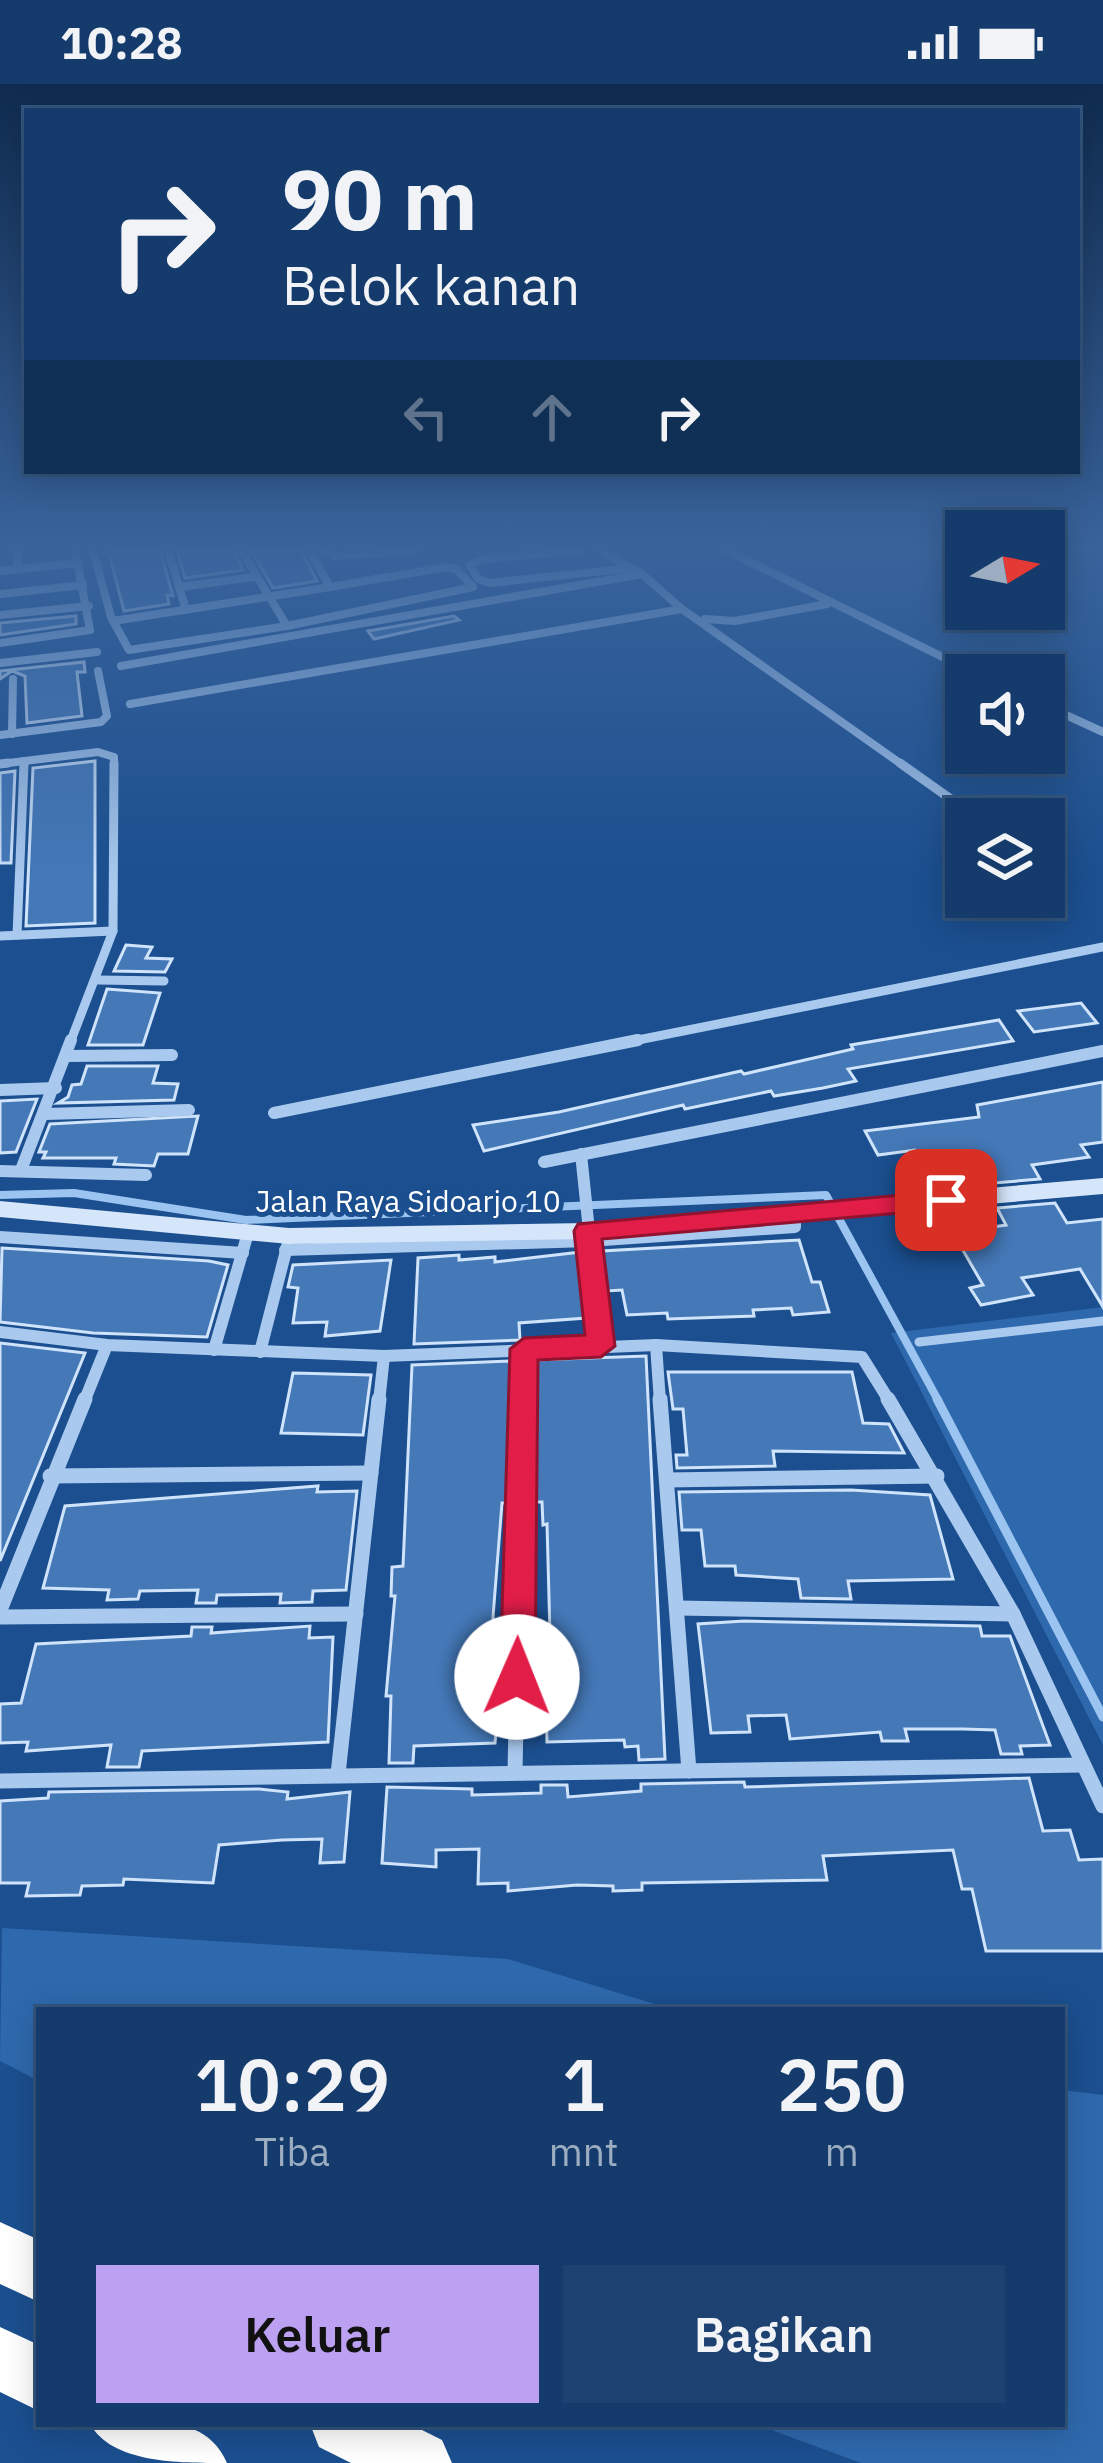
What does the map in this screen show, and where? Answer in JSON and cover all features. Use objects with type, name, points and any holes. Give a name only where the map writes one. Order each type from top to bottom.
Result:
[{"type":"highway","points":[[0,2252],[36,2270]]},
{"type":"highway","points":[[0,2358],[36,2377]]},
{"type":"highway","points":[[128,2427],[194,2463]]},
{"type":"highway","points":[[347,2427],[419,2463]]},
{"type":"street","points":[[121,666],[149,661]]},
{"type":"street","points":[[130,704],[380,661]]},
{"type":"street","points":[[758,661],[950,798]]},
{"type":"street","points":[[0,735],[101,722],[107,716],[98,671]]},
{"type":"street","points":[[12,734],[14,679]]},
{"type":"street","points":[[1065,715],[1103,732]]},
{"type":"street","points":[[0,764],[98,752],[115,757],[113,931],[98,980],[21,1170]]},
{"type":"street","points":[[17,935],[24,760]]},
{"type":"street","points":[[0,936],[113,931]]},
{"type":"street","points":[[274,1114],[1103,947]]},
{"type":"street","points":[[98,980],[164,981]]},
{"type":"street","points":[[544,1162],[1103,1051]]},
{"type":"street","points":[[67,1056],[172,1055]]},
{"type":"street","points":[[0,1090],[56,1088]]},
{"type":"street","points":[[45,1114],[189,1111]]},
{"type":"street","points":[[580,1154],[601,1346]]},
{"type":"street","points":[[0,1171],[146,1175]]},
{"type":"street","name":"Jalan Raya Sidoarjo 10","points":[[0,1209],[245,1243],[287,1243],[588,1230],[1103,1186]]},
{"type":"street","points":[[0,1237],[245,1243],[214,1350]]},
{"type":"street","points":[[260,1352],[287,1243]]},
{"type":"street","points":[[0,1332],[107,1345],[384,1356],[656,1346],[862,1357],[937,1476],[1013,1614],[1103,1806]]},
{"type":"street","points":[[107,1345],[50,1476],[0,1613],[356,1614]]},
{"type":"street","points":[[656,1346],[688,1771]]},
{"type":"street","points":[[515,1771],[524,1349]]},
{"type":"street","points":[[338,1774],[384,1356]]},
{"type":"street","points":[[50,1476],[371,1473]]},
{"type":"street","points":[[667,1480],[937,1476]]},
{"type":"street","points":[[677,1608],[1013,1614]]},
{"type":"street","points":[[0,1780],[1083,1766]]},
{"type":"lane","points":[[920,1342],[1103,1321]]},
{"type":"shaded area","points":[[1103,1307],[1103,1745],[891,1333]]},
{"type":"shaded area","points":[[2,1928],[508,1959],[664,2007],[36,2007],[36,2079],[0,2061]]},
{"type":"shaded area","points":[[1065,2090],[1103,2095],[1103,2463],[861,2463],[763,2427],[1065,2427]]},
{"type":"building","points":[[84,662],[85,672],[77,672],[82,716],[27,723],[25,676],[12,671],[0,679],[0,671]]},
{"type":"building","points":[[95,761],[95,923],[26,926],[33,768]]},
{"type":"building","points":[[15,771],[11,863],[0,863],[0,773]]},
{"type":"building","points":[[126,945],[152,947],[146,958],[172,959],[165,972],[114,971]]},
{"type":"building","points":[[107,989],[160,993],[143,1045],[88,1045]]},
{"type":"building","points":[[1081,1003],[1097,1023],[1034,1032],[1018,1011]]},
{"type":"building","points":[[999,1020],[1013,1041],[848,1069],[856,1081],[823,1088],[774,1096],[771,1091],[685,1109],[683,1105],[484,1151],[473,1125],[744,1074],[853,1049],[851,1045]]},
{"type":"building","points":[[87,1066],[158,1066],[153,1083],[178,1084],[174,1100],[58,1103],[68,1097],[72,1085],[81,1084]]},
{"type":"building","points":[[1103,1082],[1103,1142],[1081,1145],[1089,1157],[1032,1165],[1040,1179],[983,1184],[976,1171],[930,1177],[915,1150],[878,1155],[865,1131],[979,1117],[977,1105]]},
{"type":"building","points":[[37,1099],[16,1152],[0,1153],[0,1101]]},
{"type":"building","points":[[198,1116],[188,1154],[158,1154],[154,1166],[114,1164],[116,1158],[43,1158],[46,1152],[39,1152],[50,1124]]},
{"type":"building","points":[[1055,1203],[1067,1223],[1103,1219],[1103,1307],[1080,1269],[1022,1278],[1033,1295],[981,1305],[970,1288],[983,1285],[953,1233],[1006,1225],[997,1208]]},
{"type":"building","points":[[799,1240],[812,1282],[820,1282],[829,1312],[793,1315],[791,1308],[753,1310],[754,1316],[668,1319],[667,1313],[627,1315],[622,1290],[606,1291],[602,1251]]},
{"type":"building","points":[[2,1248],[228,1265],[207,1337],[93,1333],[0,1322]]},
{"type":"building","points":[[581,1252],[586,1318],[519,1323],[520,1340],[414,1344],[418,1258],[459,1255],[459,1260],[495,1257],[495,1262]]},
{"type":"building","points":[[391,1260],[380,1331],[325,1336],[327,1322],[293,1323],[298,1288],[288,1287],[293,1265]]},
{"type":"building","points":[[0,1343],[85,1353],[0,1561]]},
{"type":"building","points":[[646,1356],[665,1759],[639,1760],[638,1746],[625,1747],[624,1740],[547,1742],[546,1708],[552,1708],[547,1524],[543,1525],[542,1502],[533,1502],[534,1360]]},
{"type":"building","points":[[513,1361],[509,1503],[502,1503],[493,1617],[494,1655],[499,1655],[501,1678],[495,1743],[414,1746],[413,1763],[389,1763],[391,1696],[386,1696],[395,1596],[391,1596],[392,1567],[403,1566],[412,1365]]},
{"type":"building","points":[[668,1372],[852,1372],[863,1423],[889,1424],[904,1453],[773,1451],[775,1466],[677,1468],[676,1455],[687,1455],[683,1409],[673,1409]]},
{"type":"building","points":[[293,1373],[371,1375],[363,1435],[281,1433]]},
{"type":"building","points":[[318,1486],[317,1492],[357,1491],[346,1590],[313,1591],[312,1602],[280,1603],[281,1594],[217,1595],[216,1603],[196,1603],[198,1590],[140,1591],[138,1599],[107,1600],[109,1590],[43,1588],[65,1506]]},
{"type":"building","points":[[851,1490],[930,1495],[953,1579],[848,1581],[851,1599],[801,1598],[798,1579],[736,1575],[735,1566],[705,1566],[701,1530],[682,1530],[679,1492]]},
{"type":"building","points":[[698,1624],[980,1626],[982,1636],[1010,1636],[1050,1745],[1020,1746],[1022,1754],[1001,1754],[995,1730],[963,1729],[905,1729],[908,1741],[882,1741],[880,1732],[790,1739],[786,1715],[748,1716],[750,1732],[711,1733]]},
{"type":"building","points":[[310,1626],[309,1638],[333,1637],[328,1742],[142,1751],[139,1767],[107,1767],[111,1745],[26,1751],[28,1742],[0,1743],[0,1704],[21,1703],[36,1644],[191,1636],[192,1627],[212,1627],[211,1633]]},
{"type":"building","points":[[1029,1778],[1043,1831],[1070,1830],[1079,1860],[1103,1859],[1103,1951],[986,1951],[972,1889],[962,1889],[953,1850],[823,1856],[827,1880],[642,1883],[642,1890],[613,1891],[613,1886],[577,1885],[508,1891],[508,1883],[478,1884],[479,1849],[436,1850],[436,1867],[382,1863],[387,1787],[472,1789],[472,1795],[541,1793],[541,1785],[567,1785],[568,1797],[641,1791],[641,1784],[744,1782],[745,1787]]},
{"type":"building","points":[[49,1792],[288,1792],[287,1799],[350,1792],[344,1862],[320,1863],[322,1839],[282,1840],[219,1845],[213,1883],[124,1879],[123,1885],[82,1886],[80,1895],[26,1896],[29,1883],[0,1883],[0,1801],[48,1798]]},
{"type":"waterway","points":[[0,1195],[74,1193],[246,1220],[826,1195],[939,1402]]},
{"type":"waterway","points":[[937,1399],[1103,1717]]},
{"type":"route","points":[[517,1677],[524,1349],[601,1346],[588,1231],[946,1200]]}]
